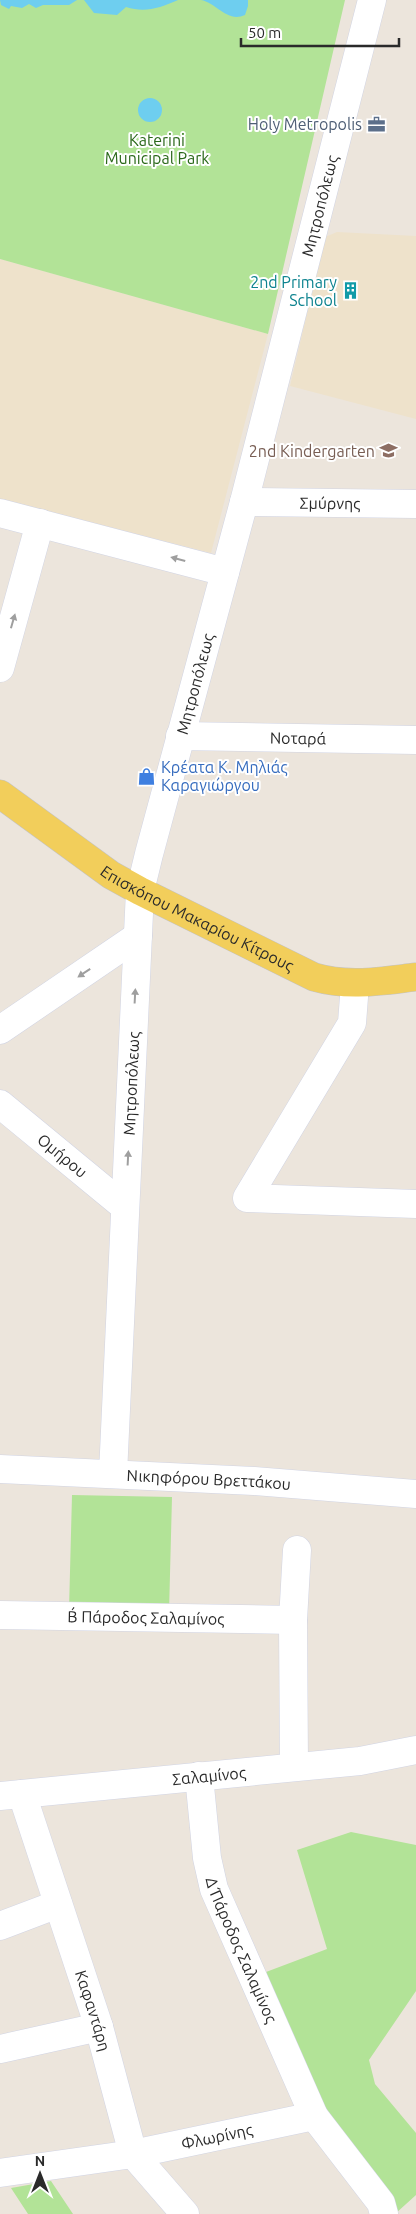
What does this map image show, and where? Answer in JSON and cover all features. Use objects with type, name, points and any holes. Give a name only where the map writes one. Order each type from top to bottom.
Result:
[{"type":"main road","name":"Επισκόπου Μακαρίου Κίτρους","points":[[0,794],[111,875],[140,892],[314,977],[334,983],[355,984],[416,978]]},
{"type":"street","name":"Μητροπόλεως","points":[[113,1474],[140,892],[180,736],[244,502],[372,0]]},
{"type":"street","name":"Σμύρνης","points":[[244,502],[416,504]]},
{"type":"street","points":[[0,513],[225,572]]},
{"type":"street","points":[[0,668],[40,523]]},
{"type":"street","name":"Νοταρά","points":[[180,736],[416,740]]},
{"type":"street","points":[[0,1030],[138,936]]},
{"type":"street","points":[[355,984],[352,1023],[247,1198],[416,1204]]},
{"type":"street","name":"Ομήρου","points":[[0,1104],[126,1207]]},
{"type":"street","name":"Νικηφόρου Βρεττάκου","points":[[0,1469],[254,1481],[416,1494]]},
{"type":"street","points":[[294,1767],[293,1620],[297,1550]]},
{"type":"street","name":"Β΄ Πάροδος Σαλαμίνος","points":[[0,1615],[293,1620]]},
{"type":"street","name":"Σαλαμίνος","points":[[11,1795],[360,1761],[416,1750]]},
{"type":"street","name":"Δ΄ Πάροδος Σαλαμίνος","points":[[199,1776],[207,1858],[214,1889],[314,2116]]},
{"type":"street","name":"Καφαντάρη","points":[[11,1795],[58,1904],[99,2027],[133,2154],[185,2214]]},
{"type":"street","points":[[0,1926],[58,1904]]},
{"type":"street","points":[[0,2049],[99,2027]]},
{"type":"street","points":[[314,2116],[382,2203],[384,2214]]},
{"type":"street","name":"Φλωρίνης","points":[[0,2173],[133,2154],[314,2116]]},
{"type":"shaded area","points":[[337,232],[416,236],[416,419],[290,386],[325,237]]},
{"type":"shaded area","points":[[0,259],[268,334],[211,553],[0,499]]},
{"type":"green space","name":"Katerini Municipal Park","points":[[0,0],[345,0],[268,334],[0,259]]},
{"type":"green space","points":[[72,1495],[172,1497],[169,1613],[69,1610]]},
{"type":"green space","points":[[351,1832],[416,1845],[416,1991],[369,2060],[375,2084],[416,2133],[416,2195],[395,2214],[332,2132],[266,1972],[327,1949],[297,1850]]},
{"type":"green space","points":[[51,2181],[73,2214],[28,2214],[11,2188]]},
{"type":"water","points":[[0,0],[77,0],[69,5],[43,5],[36,8],[29,4],[22,8],[11,6],[9,9],[1,5]]},
{"type":"water","points":[[84,0],[178,0],[146,10],[126,7],[117,15],[94,13]]},
{"type":"water","points":[[201,0],[248,0],[248,6],[245,15],[239,17],[227,15]]},
{"type":"water","points":[[145,98],[155,98],[162,105],[162,115],[155,122],[145,122],[138,115],[138,105]]},
{"type":"place","name":"Holy Metropolis","points":[[376,124]]},
{"type":"place","name":"2nd Primary School","points":[[351,291]]},
{"type":"place","name":"2nd Kindergarten","points":[[389,451]]},
{"type":"place","name":"Κρέατα Κ. Μηλιάς Καραγιώργου","points":[[147,776]]}]
